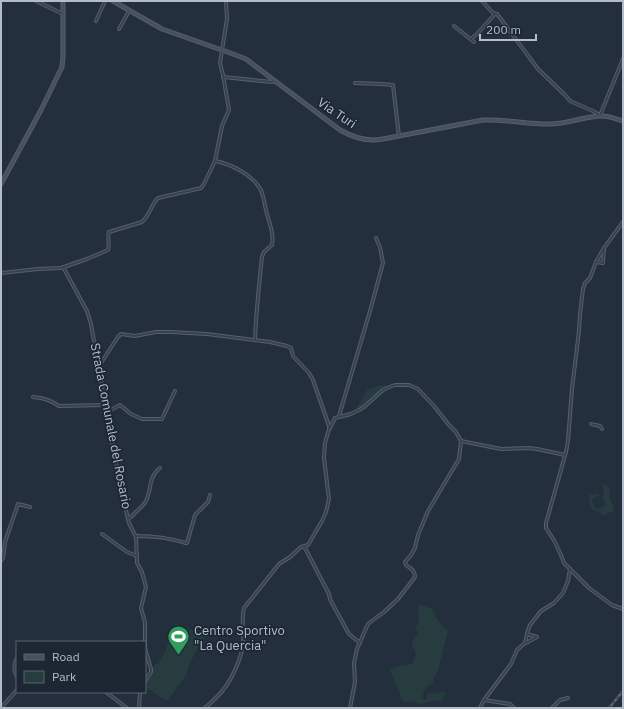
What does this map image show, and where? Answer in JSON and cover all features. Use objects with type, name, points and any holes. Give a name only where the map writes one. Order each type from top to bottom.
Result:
[{"type":"main road","points":[[1,184],[61,71],[63,63],[63,1]]},
{"type":"main road","name":"Via Turi","points":[[113,1],[162,29],[246,59],[337,128],[349,135],[362,139],[375,140],[483,120],[551,124],[601,116],[623,121]]},
{"type":"street","points":[[36,1],[63,14]]},
{"type":"street","points":[[96,21],[105,1]]},
{"type":"street","points":[[1,273],[63,268],[108,250],[109,232],[143,221],[150,213],[155,201],[158,198],[201,188],[215,161],[222,126],[229,110],[220,65],[226,32],[226,1]]},
{"type":"street","points":[[482,1],[491,11],[497,14],[538,69],[570,101],[601,116],[623,59]]},
{"type":"street","points":[[119,29],[129,11]]},
{"type":"street","points":[[471,39],[495,14]]},
{"type":"street","points":[[454,26],[474,42]]},
{"type":"street","points":[[223,77],[272,82],[274,80]]},
{"type":"street","points":[[355,83],[393,85],[399,136]]},
{"type":"street","points":[[215,161],[239,169],[258,186],[262,195],[272,232],[272,245],[264,252],[262,259],[254,340]]},
{"type":"street","points":[[623,222],[604,248],[583,289],[568,441],[546,523],[546,528],[555,542],[564,563],[589,588],[612,605],[623,609]]},
{"type":"street","points":[[339,416],[383,263],[380,247],[376,238]]},
{"type":"street","points":[[596,262],[603,262],[604,248]]},
{"type":"street","name":"Strada Comunale del Rosario","points":[[63,268],[85,307],[94,336],[119,481],[129,523],[136,537],[137,563],[142,572],[146,588],[141,608],[145,624],[145,641]]},
{"type":"street","points":[[99,366],[121,334],[135,336],[152,332],[168,332],[218,335],[287,346],[291,348],[293,356],[309,373],[313,380],[330,429]]},
{"type":"street","points":[[205,708],[223,691],[242,652],[244,608],[279,564],[290,557],[302,546],[308,545],[322,521],[329,500],[324,458],[325,440],[335,418],[339,416],[346,416],[359,410],[387,388],[395,385],[409,385],[418,389],[456,432],[462,441],[460,459],[428,511],[418,535],[415,548],[405,562],[406,565],[414,571],[415,577],[398,599],[367,626],[357,649],[354,663],[356,682],[350,708]]},
{"type":"street","points":[[107,412],[120,405],[131,414],[142,419],[162,419],[175,391]]},
{"type":"street","points":[[33,397],[44,398],[59,406],[105,405]]},
{"type":"street","points":[[591,424],[600,426],[602,429]]},
{"type":"street","points":[[462,441],[501,449],[532,449],[565,455]]},
{"type":"street","points":[[128,518],[131,517],[146,502],[153,476],[160,468]]},
{"type":"street","points":[[136,537],[156,536],[187,543],[196,515],[208,502],[210,494]]},
{"type":"street","points":[[1,561],[18,504],[30,507]]},
{"type":"street","points":[[102,534],[127,552],[137,556]]},
{"type":"street","points":[[302,546],[350,634],[360,643]]},
{"type":"street","points":[[525,643],[530,625],[541,611],[554,603],[563,593],[568,581],[570,569]]},
{"type":"street","points":[[480,708],[484,700],[511,664],[517,650],[525,643],[537,638],[527,634]]},
{"type":"street","name":"Strada Comunale del Rosario","points":[[146,652],[151,669],[146,679]]},
{"type":"street","points":[[16,658],[14,664],[16,675]]},
{"type":"street","points":[[1,708],[16,691]]},
{"type":"street","points":[[107,693],[127,708]]},
{"type":"street","points":[[139,708],[140,693]]},
{"type":"street","points":[[552,708],[560,700],[568,698]]},
{"type":"street","points":[[484,700],[510,704],[514,708]]},
{"type":"green space","points":[[386,385],[386,388],[363,408],[357,411],[357,407],[367,390]]},
{"type":"green space","points":[[603,483],[609,489],[611,502],[614,507],[613,511],[602,516],[599,512],[593,510],[588,501],[590,500],[590,494],[598,494],[599,496],[593,498],[592,500],[594,506],[598,509],[606,505],[602,497],[604,491]]},
{"type":"green space","points":[[418,605],[432,608],[438,620],[448,630],[438,671],[433,679],[433,684],[429,685],[425,689],[423,700],[426,700],[427,695],[429,694],[446,692],[441,701],[439,700],[420,704],[412,701],[402,701],[390,669],[413,663],[416,653],[412,642],[418,632],[415,630],[419,622]]},
{"type":"green space","name":"Centro Sportivo \"La Quercia\"","points":[[176,624],[204,636],[190,663],[186,675],[167,701],[146,688],[146,681],[155,664],[158,664],[166,651],[170,638],[169,635]]},
{"type":"railway","points":[[609,708],[623,691]]},
{"type":"place","name":"Centro Sportivo \"La Quercia\"","points":[[178,656]]}]
